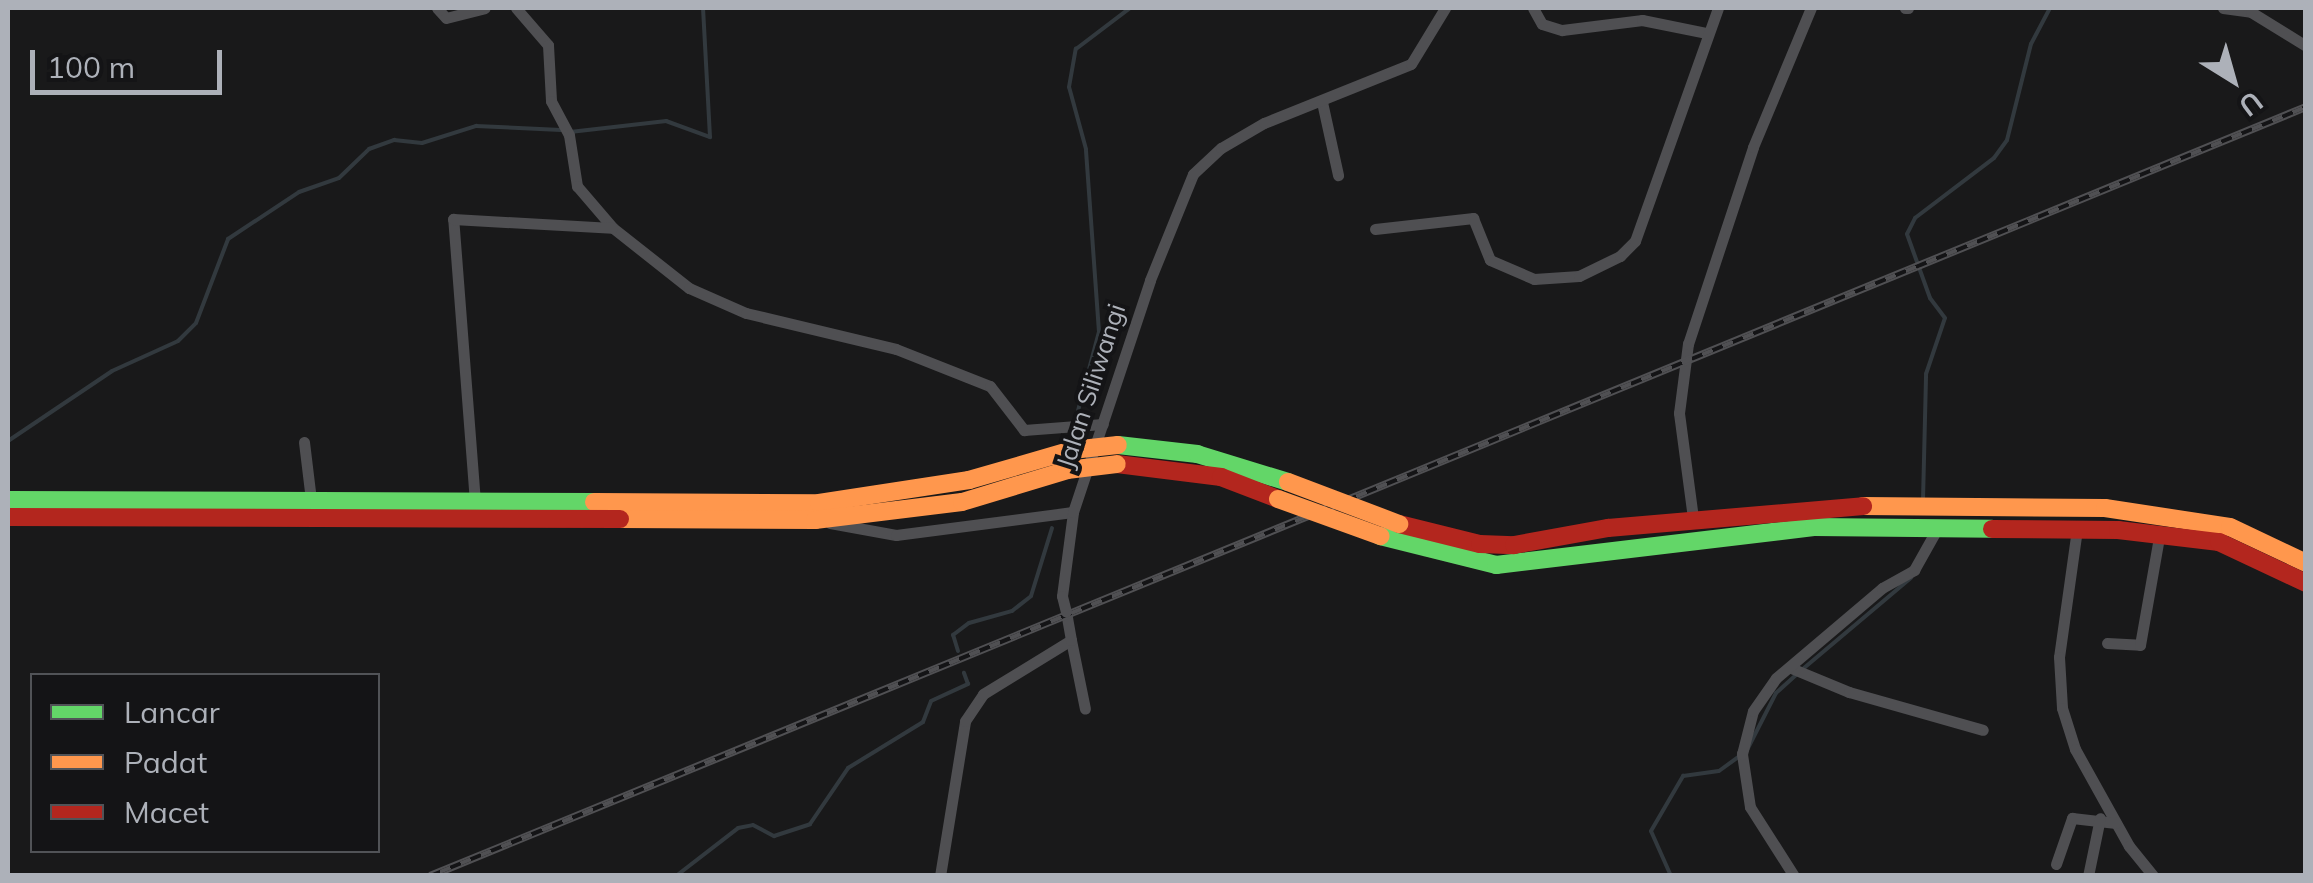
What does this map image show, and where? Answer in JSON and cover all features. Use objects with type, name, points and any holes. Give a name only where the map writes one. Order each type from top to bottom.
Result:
[{"type":"main road","points":[[8,518],[311,500],[820,503],[968,480],[1072,450],[1197,454],[1288,482],[1399,524],[1480,544],[1514,544],[1694,518],[1845,506],[2105,508],[2216,524],[2306,563]]},
{"type":"main road","points":[[8,500],[129,510],[815,520],[962,502],[1117,454],[1221,477],[1380,536],[1496,565],[1814,527],[2076,529],[2160,532],[2219,542],[2306,583]]},
{"type":"street","points":[[437,8],[446,18],[485,8]]},
{"type":"street","points":[[516,8],[548,45],[552,102],[567,129],[577,186],[613,228],[710,300],[896,350],[990,386],[1024,430],[1104,424]]},
{"type":"street","name":"Jalan Siliwangi","points":[[1086,709],[1062,596],[1073,512],[1150,280],[1194,174],[1234,138],[1411,64],[1445,8]]},
{"type":"street","points":[[1534,8],[1542,24],[1562,30],[1642,14],[1706,33]]},
{"type":"street","points":[[1375,229],[1473,218],[1488,258],[1515,273],[1554,278],[1599,269],[1635,241],[1718,8]]},
{"type":"street","points":[[1694,518],[1680,412],[1688,344],[1753,147],[1811,8]]},
{"type":"street","points":[[2223,8],[2252,10],[2306,46]]},
{"type":"street","points":[[1322,102],[1338,175]]},
{"type":"street","points":[[475,502],[453,219],[613,228]]},
{"type":"street","points":[[304,442],[311,500]]},
{"type":"street","points":[[815,520],[896,535],[1073,512]]},
{"type":"street","points":[[2076,529],[2059,684],[2076,749],[2116,823],[2153,876]]},
{"type":"street","points":[[1794,876],[1764,836],[1742,770],[1763,689],[1882,588],[1904,580],[1937,530]]},
{"type":"street","points":[[2107,643],[2140,645],[2160,532]]},
{"type":"street","points":[[940,876],[954,762],[970,711],[983,694],[1071,640]]},
{"type":"street","points":[[1791,668],[1849,692],[1984,730]]},
{"type":"street","points":[[2056,864],[2070,820],[2100,818],[2116,823]]},
{"type":"street","points":[[2088,876],[2100,818]]},
{"type":"waterway","points":[[570,132],[666,121],[710,137],[703,8]]},
{"type":"waterway","points":[[1075,422],[1099,332],[1086,149],[1069,87],[1076,49],[1130,8]]},
{"type":"waterway","points":[[1923,500],[1926,374],[1945,318],[1930,298],[1907,234],[1915,218],[1994,158],[2007,140],[2031,44],[2050,8]]},
{"type":"waterway","points":[[8,441],[112,371],[178,341],[196,323],[228,239],[299,192],[339,178],[369,149],[394,140],[422,143],[476,126],[561,130]]},
{"type":"waterway","points":[[958,651],[953,635],[969,623],[1012,611],[1031,596],[1052,528]]},
{"type":"waterway","points":[[1804,668],[1911,578]]},
{"type":"waterway","points":[[676,876],[738,828],[753,825],[774,836],[810,824],[848,768],[923,722],[931,701],[968,684],[964,673]]},
{"type":"waterway","points":[[1746,752],[1776,693],[1797,674]]},
{"type":"waterway","points":[[1671,876],[1651,831],[1683,776],[1719,771],[1738,757]]},
{"type":"railway","points":[[430,876],[2306,107]]},
{"type":"traffic: fast","points":[[1118,445],[1197,454],[1288,482]]},
{"type":"traffic: fast","points":[[8,500],[594,502]]},
{"type":"traffic: fast","points":[[1380,536],[1496,565],[1814,527],[1992,529]]},
{"type":"traffic: slow","points":[[1072,450],[1118,445]]},
{"type":"traffic: slow","points":[[594,502],[819,503],[969,480],[1072,450]]},
{"type":"traffic: slow","points":[[1067,470],[1117,464]]},
{"type":"traffic: slow","points":[[620,519],[815,520],[962,502],[1067,470]]},
{"type":"traffic: slow","points":[[1288,482],[1399,524]]},
{"type":"traffic: slow","points":[[1278,499],[1380,536]]},
{"type":"traffic: slow","points":[[1863,506],[2105,508],[2230,527],[2306,563]]},
{"type":"traffic: jam","points":[[1117,464],[1221,477],[1278,499]]},
{"type":"traffic: jam","points":[[1399,524],[1480,544],[1514,545],[1608,528],[1863,506]]},
{"type":"traffic: jam","points":[[8,517],[620,519]]},
{"type":"traffic: jam","points":[[1992,529],[2118,530],[2219,542],[2306,583]]}]
